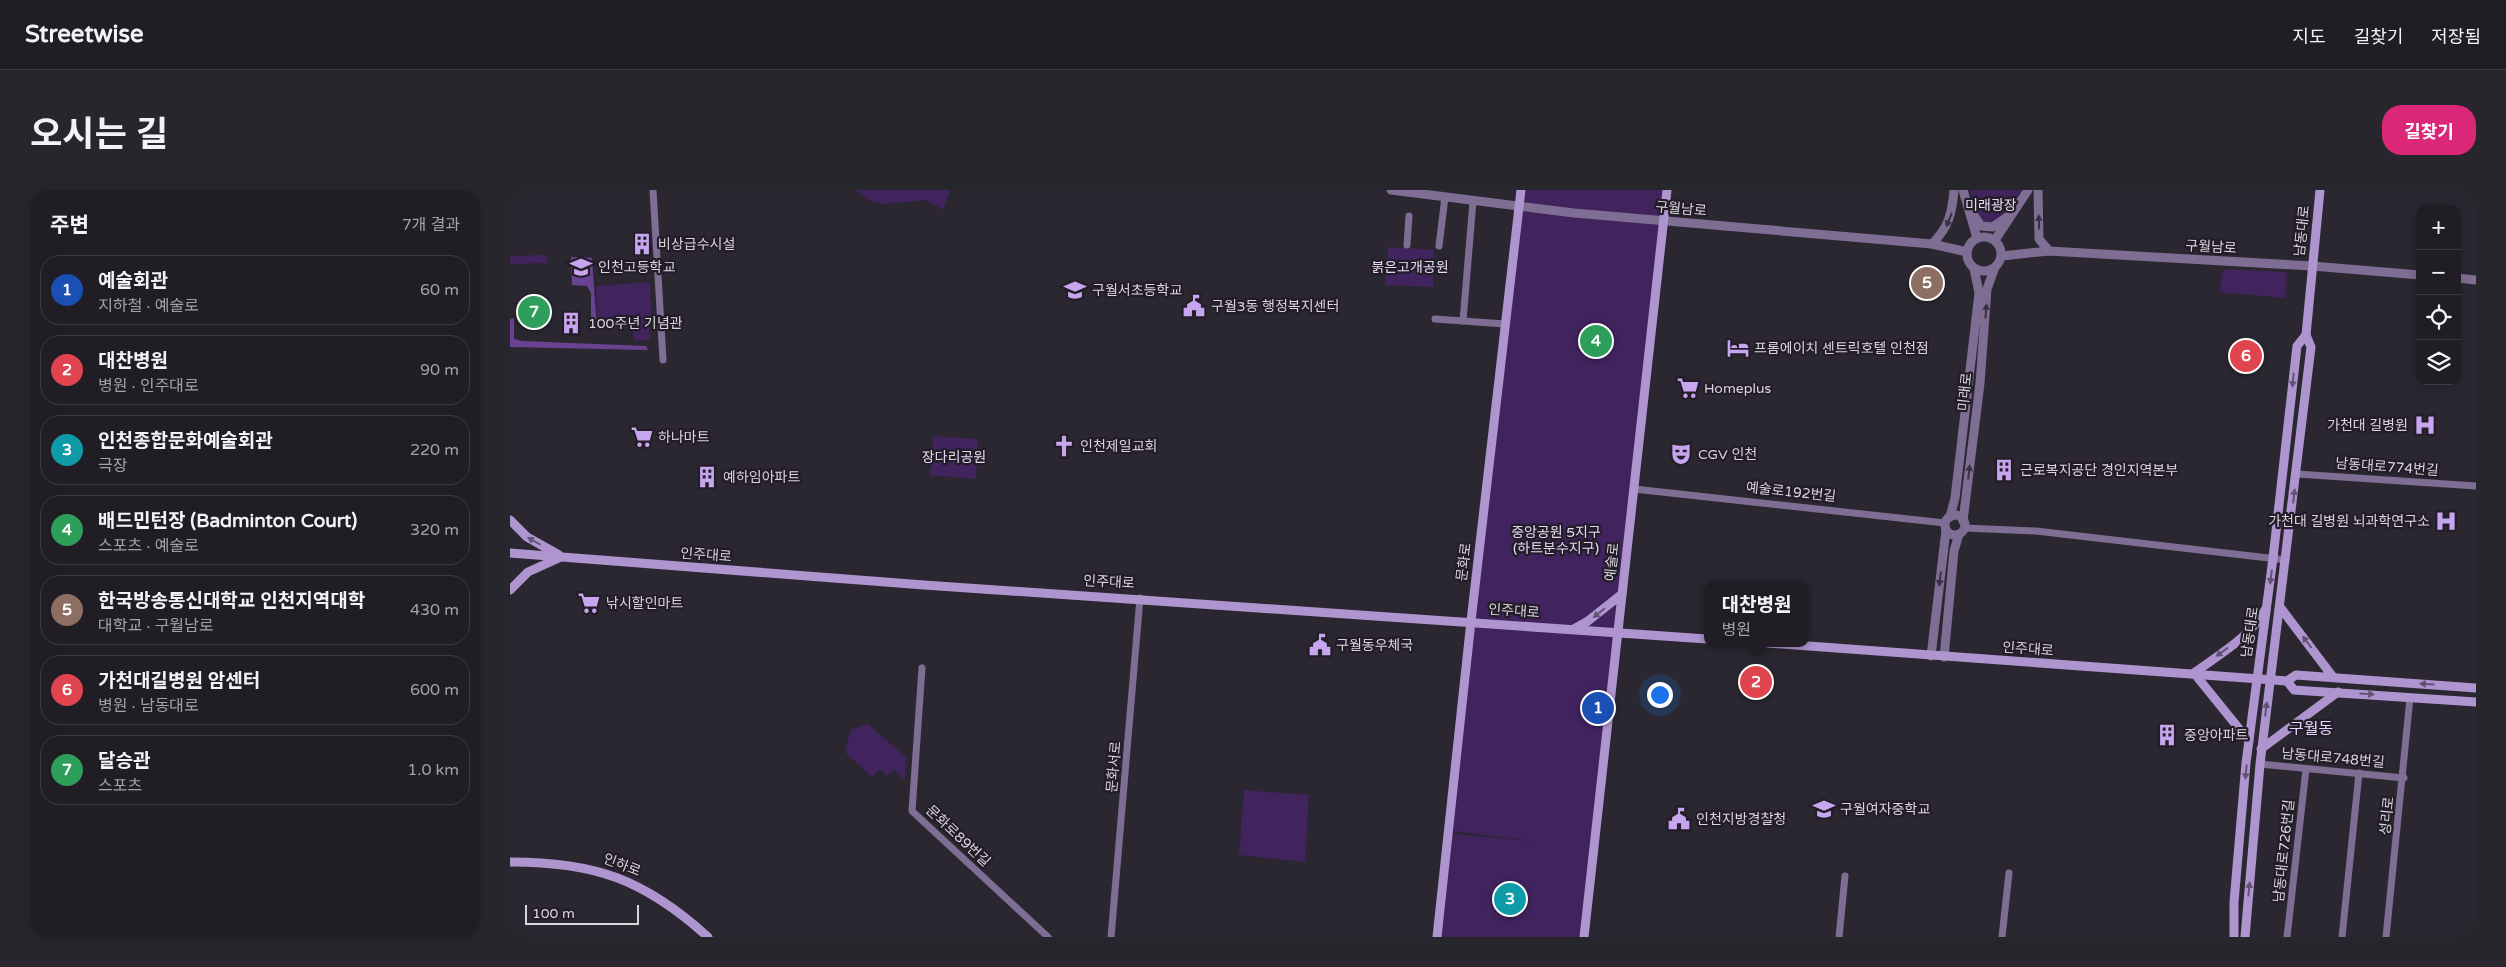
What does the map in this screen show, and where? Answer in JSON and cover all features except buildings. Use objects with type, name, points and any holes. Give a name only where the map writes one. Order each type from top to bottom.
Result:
[{"type":"main road","name":"문화로","points":[[1437,937],[1471,621],[1521,190]]},
{"type":"main road","name":"예술로","points":[[1584,937],[1667,190]]},
{"type":"main road","name":"남동대로","points":[[2245,937],[2261,749],[2297,474],[2311,347],[2306,335],[2320,190]]},
{"type":"main road","name":"남동대로","points":[[2234,937],[2234,902],[2249,741],[2273,558],[2296,346],[2306,335]]},
{"type":"main road","points":[[510,520],[527,537],[562,556]]},
{"type":"main road","name":"인주대로","points":[[510,553],[906,583],[1704,639]]},
{"type":"main road","points":[[510,590],[528,572],[562,556]]},
{"type":"main road","points":[[1574,629],[1588,621],[1622,594]]},
{"type":"main road","points":[[2249,741],[2194,673],[2246,635],[2259,620],[2267,605]]},
{"type":"main road","points":[[2280,607],[2333,677]]},
{"type":"main road","name":"인주대로","points":[[1809,646],[2194,673],[2287,682],[2294,690],[2476,702]]},
{"type":"main road","name":"인주대로","points":[[2287,682],[2296,675],[2476,688]]},
{"type":"main road","points":[[2261,749],[2338,692]]},
{"type":"main road","name":"인하로","points":[[510,862],[580,866],[621,878],[659,899],[708,937]]},
{"type":"street","points":[[653,190],[663,360]]},
{"type":"street","name":"구월남로","points":[[1391,190],[1520,208],[1932,244],[1967,252]]},
{"type":"street","points":[[1932,244],[1943,233],[1952,216],[1954,190]]},
{"type":"street","points":[[1963,190],[1978,238]]},
{"type":"street","points":[[1995,240],[2028,190]]},
{"type":"street","points":[[2038,190],[2040,239],[2049,251]]},
{"type":"street","points":[[1439,246],[1445,197]]},
{"type":"street","points":[[1463,321],[1473,201]]},
{"type":"street","points":[[1968,206],[1982,226],[1988,228],[1993,227],[2013,214]]},
{"type":"street","points":[[1407,245],[1409,216]]},
{"type":"street","points":[[1986,237],[1995,240],[2000,247],[2002,256],[1995,268],[1987,271],[1974,268],[1969,261],[1967,252],[1970,244],[1978,238],[1986,237]]},
{"type":"street","name":"구월남로","points":[[2002,256],[2049,251],[2312,266],[2416,275]]},
{"type":"street","name":"미래로","points":[[1931,656],[1947,523],[1955,498],[1979,292],[1974,268]]},
{"type":"street","name":"미래로","points":[[1944,657],[1954,551],[1962,528],[1980,383],[1987,289],[1995,268]]},
{"type":"street","points":[[2461,278],[2476,280]]},
{"type":"street","points":[[1435,319],[1505,324]]},
{"type":"street","name":"남동대로774번길","points":[[2297,474],[2476,486]]},
{"type":"street","name":"예술로192번길","points":[[1634,489],[1947,523]]},
{"type":"street","points":[[1962,528],[1957,516],[1947,523],[1952,535],[1962,528],[2036,531],[2286,560]]},
{"type":"street","name":"문화서로","points":[[1111,937],[1140,598]]},
{"type":"street","name":"문화로89번길","points":[[922,668],[912,811],[1048,937]]},
{"type":"street","name":"성리로","points":[[2386,937],[2404,778],[2410,698]]},
{"type":"street","name":"남동대로748번길","points":[[2260,764],[2404,778]]},
{"type":"street","name":"남동대로726번길","points":[[2287,937],[2306,768]]},
{"type":"street","points":[[2342,937],[2359,773]]},
{"type":"street","points":[[2002,937],[2009,873]]},
{"type":"street","points":[[1840,937],[1845,876]]},
{"type":"green space","points":[[856,190],[950,190],[943,210],[927,200],[885,204],[870,201]]},
{"type":"green space","name":"중앙공원 5지구 (하트분수지구)","points":[[1521,190],[1667,190],[1664,212],[1653,220],[1663,222],[1584,937],[1440,937],[1452,834],[1532,841],[1452,831],[1474,625],[1534,625],[1475,618],[1523,212],[1565,213],[1530,208],[1521,194]]},
{"type":"green space","name":"미래광장","points":[[1970,190],[2022,190],[1996,222],[1988,223],[1981,220]]},
{"type":"green space","name":"붉은고개공원","points":[[1388,247],[1434,250],[1433,287],[1385,285]]},
{"type":"green space","points":[[547,255],[547,263],[510,264],[510,256]]},
{"type":"green space","points":[[2226,269],[2284,272],[2287,275],[2285,298],[2220,292],[2222,273]]},
{"type":"green space","points":[[650,282],[652,326],[649,326],[650,340],[634,341],[632,327],[597,330],[596,286]]},
{"type":"green space","name":"장다리공원","points":[[933,436],[978,439],[976,479],[930,475]]},
{"type":"green space","points":[[868,724],[906,758],[905,780],[894,769],[887,776],[880,769],[872,777],[845,752],[850,730]]},
{"type":"green space","points":[[1244,790],[1309,795],[1305,862],[1239,855]]},
{"type":"shaded area","points":[[571,257],[592,258],[597,330],[591,329],[591,293],[587,286],[572,285]]},
{"type":"shaded area","points":[[514,318],[514,339],[522,341],[646,346],[648,350],[510,347],[510,319]]},
{"type":"place","name":"비상급수시설","points":[[642,244]]},
{"type":"place","name":"인천고등학교","points":[[581,267]]},
{"type":"place","name":"한국방송통신대학교 인천지역대학","points":[[1927,283]]},
{"type":"place","name":"구월서초등학교","points":[[1075,290]]},
{"type":"place","name":"구월3동 행정복지센터","points":[[1194,306]]},
{"type":"place","name":"달승관","points":[[534,312]]},
{"type":"place","name":"100주년 기념관","points":[[571,323]]},
{"type":"place","name":"배드민턴장 (Badminton Court)","points":[[1596,341]]},
{"type":"place","name":"프롬에이치 센트릭호텔 인천점","points":[[1738,348]]},
{"type":"place","name":"가천대길병원 암센터","points":[[2246,356]]},
{"type":"place","name":"Homeplus","points":[[1688,388]]},
{"type":"place","name":"가천대 길병원","points":[[2425,425]]},
{"type":"place","name":"하나마트","points":[[642,437]]},
{"type":"place","name":"인천제일교회","points":[[1064,446]]},
{"type":"place","name":"CGV 인천","points":[[1681,454]]},
{"type":"place","name":"근로복지공단 경인지역본부","points":[[2004,470]]},
{"type":"place","name":"예하임아파트","points":[[707,477]]},
{"type":"place","name":"가천대 길병원 뇌과학연구소","points":[[2446,521]]},
{"type":"place","name":"낚시할인마트","points":[[589,603]]},
{"type":"place","name":"구월동우체국","points":[[1320,645]]},
{"type":"place","name":"대찬병원","points":[[1756,682]]},
{"type":"place","name":"예술회관","points":[[1598,708]]},
{"type":"place","name":"중앙아파트","points":[[2167,735]]},
{"type":"place","name":"구월여자중학교","points":[[1824,809]]},
{"type":"place","name":"인천지방경찰청","points":[[1679,819]]},
{"type":"place","name":"인천종합문화예술회관","points":[[1510,899]]},
{"type":"district","name":"구월동","points":[[2311,729]]}]
